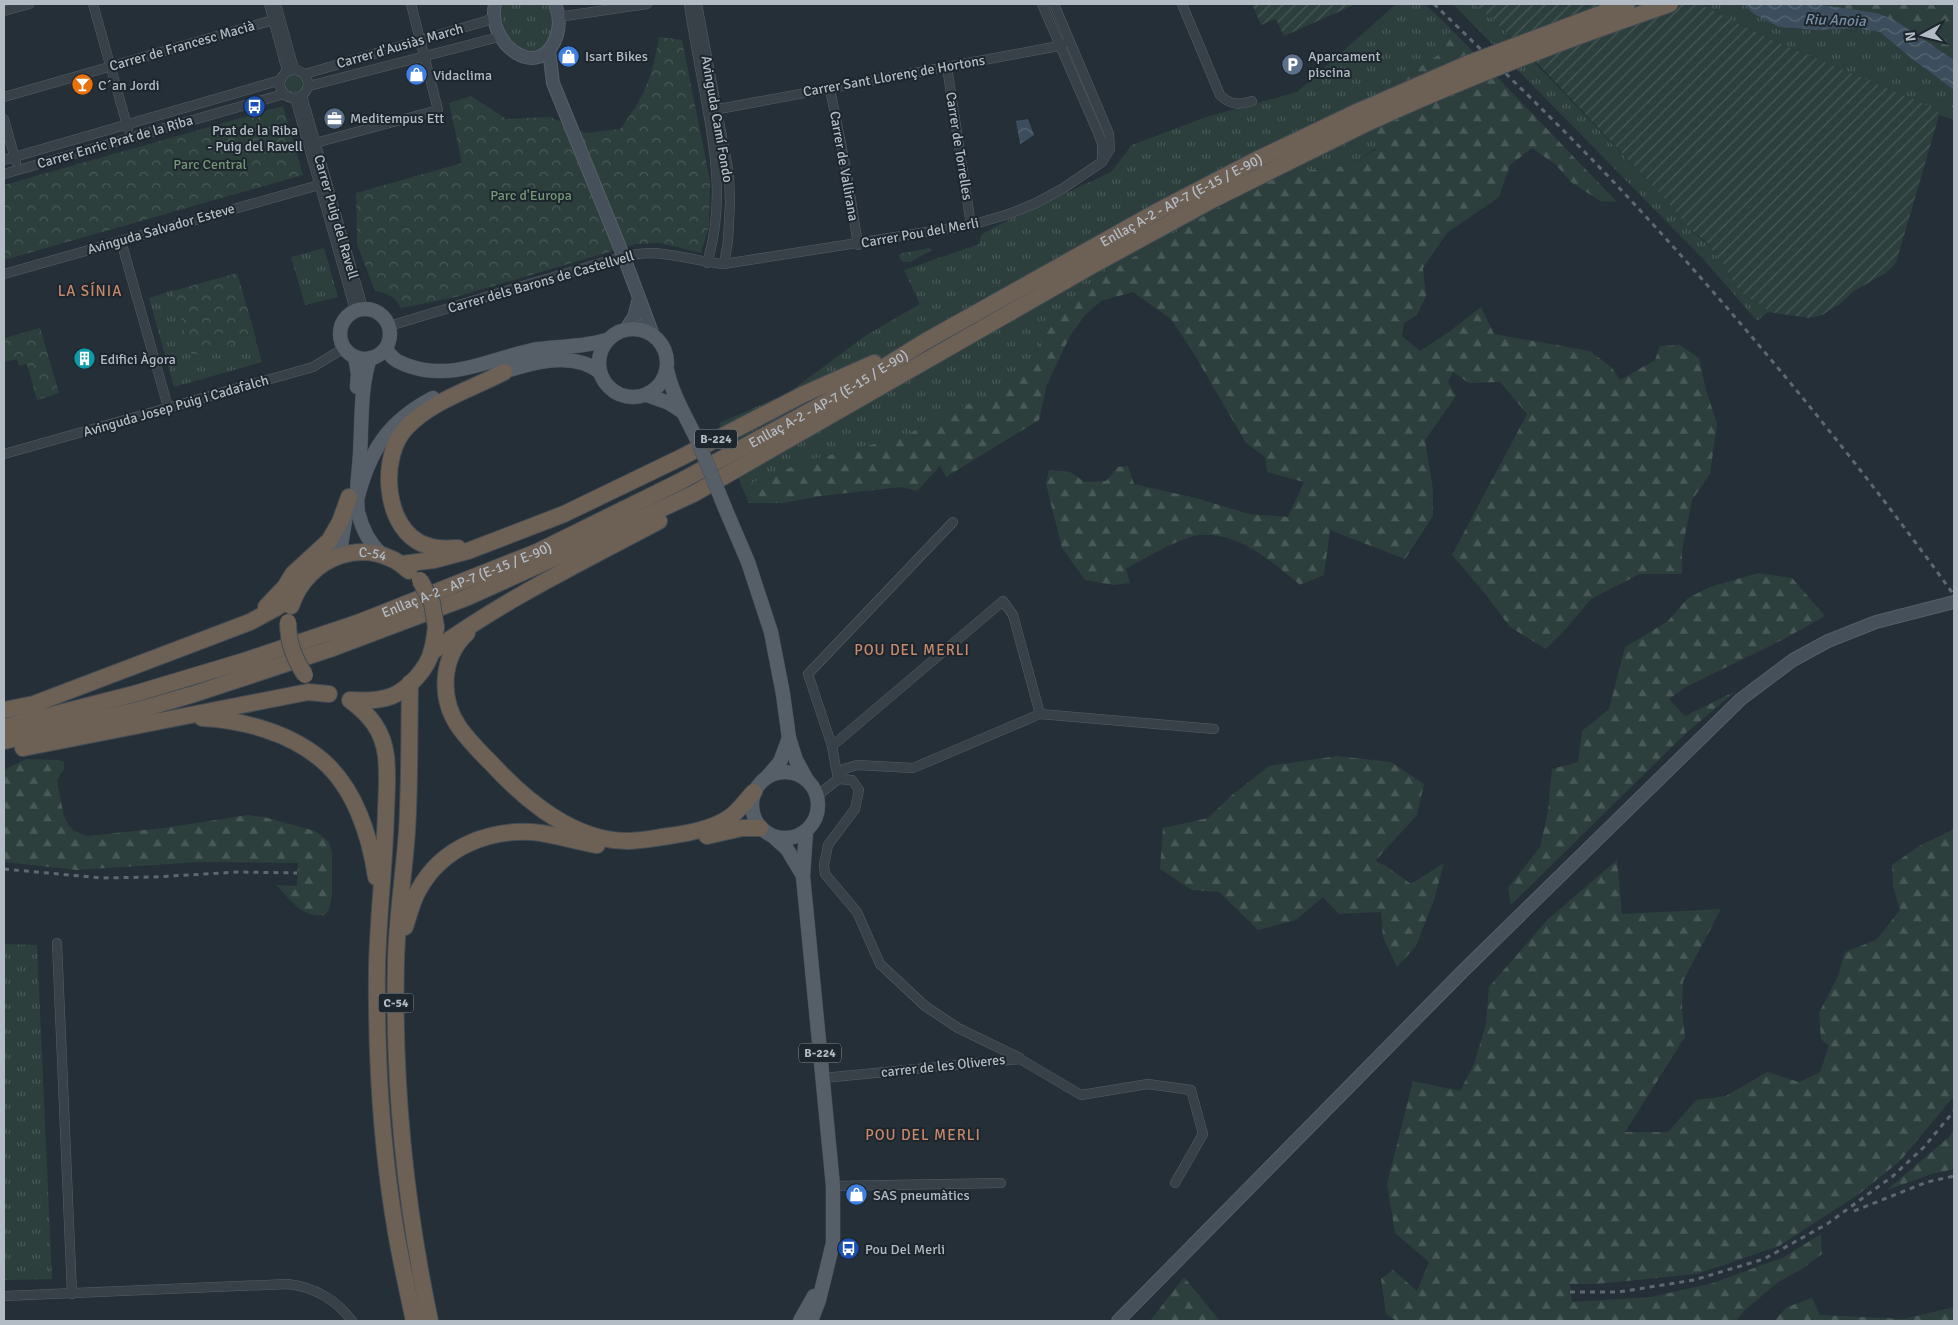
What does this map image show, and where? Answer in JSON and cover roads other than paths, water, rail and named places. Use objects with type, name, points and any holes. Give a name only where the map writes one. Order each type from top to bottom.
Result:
[{"type":"highway","name":"Enllaç A-2 - AP-7 (E-15 / E-90)","points":[[1362,118],[1466,64],[1627,4]]},
{"type":"highway","name":"Enllaç A-2 - AP-7 (E-15 / E-90)","points":[[4,741],[142,709],[194,694],[330,649],[468,597],[695,493],[930,348],[1158,211],[1264,156],[1578,36],[1670,4]]},
{"type":"highway","name":"Enllaç A-2 - AP-7 (E-15 / E-90)","points":[[4,727],[168,684],[307,640],[360,622],[537,552],[681,481],[930,348]]},
{"type":"highway","name":"B-224","points":[[506,536],[564,514],[680,458],[802,395],[930,348]]},
{"type":"highway","points":[[432,652],[496,609],[837,424],[930,348]]},
{"type":"highway","points":[[504,372],[430,408],[407,427],[399,436],[391,452],[388,476],[392,501],[399,520],[416,541],[441,549],[458,548],[506,536]]},
{"type":"highway","points":[[250,622],[274,599],[298,569],[329,541],[353,499]]},
{"type":"highway","points":[[402,564],[434,560],[468,551],[506,536]]},
{"type":"highway","name":"C-54","points":[[358,552],[382,555],[402,564],[420,580],[432,602],[436,627],[432,652],[423,669],[410,683],[393,696],[373,700],[351,700],[329,694],[305,675],[292,652],[289,641],[288,622],[294,596],[304,580],[318,566],[334,557],[358,552]]},
{"type":"highway","points":[[4,710],[34,704],[250,622],[294,596]]},
{"type":"highway","points":[[496,609],[463,636],[454,650],[447,665],[445,681],[446,698],[458,725],[468,738],[529,801],[572,827],[598,836],[626,841],[675,835],[715,825],[731,817],[754,792]]},
{"type":"highway","name":"C-54","points":[[410,683],[407,829],[396,958],[396,1027],[401,1119],[410,1212],[430,1321]]},
{"type":"highway","points":[[4,751],[308,692],[329,694]]},
{"type":"highway","name":"C-54","points":[[351,700],[372,719],[386,754],[386,829],[377,942],[376,1008],[379,1071],[385,1149],[396,1231],[414,1321]]},
{"type":"highway","points":[[180,717],[225,720],[254,726],[291,741],[323,761],[346,790],[356,809],[373,858],[380,906]]},
{"type":"highway","points":[[396,958],[404,928],[418,890],[438,865],[453,851],[485,836],[524,832],[540,833],[611,847],[642,848],[678,843],[742,828],[767,833]]},
{"type":"main road","name":"B-224","points":[[553,83],[549,50],[558,30],[555,4]]},
{"type":"main road","points":[[494,10],[499,37]]},
{"type":"main road","name":"B-224","points":[[499,37],[516,53],[532,58],[539,64],[553,83],[639,295],[653,335],[664,349],[667,359],[667,370],[674,394],[700,444],[748,562],[771,632],[789,738],[796,760],[817,796],[817,816],[806,831],[803,876],[834,1186],[834,1230],[833,1243],[824,1276],[800,1321]]},
{"type":"main road","points":[[532,58],[543,55],[549,50]]},
{"type":"main road","points":[[626,330],[634,317],[639,295]]},
{"type":"main road","points":[[349,352],[370,358],[376,357],[386,348],[390,337],[389,326],[385,318],[378,312],[359,309],[348,315],[340,326],[340,341],[349,352],[358,374],[353,499],[367,536],[374,548],[382,555]]},
{"type":"main road","points":[[386,348],[393,359],[401,363],[419,369],[446,372],[472,368],[540,349],[591,345],[607,340],[616,333],[626,330],[642,330],[653,335]]},
{"type":"main road","points":[[600,372],[600,355],[607,340]]},
{"type":"main road","points":[[353,499],[365,382],[370,358]]},
{"type":"main road","name":"B-224","points":[[504,372],[537,363],[565,360],[581,362],[590,365],[600,372],[604,383],[613,392],[624,397],[635,398],[647,395],[669,403],[686,414]]},
{"type":"main road","points":[[647,395],[660,385],[667,370]]},
{"type":"main road","points":[[334,557],[343,536],[353,499],[378,444],[406,415],[426,402],[453,388],[504,372]]},
{"type":"main road","points":[[1118,1321],[1470,964],[1740,699],[1793,660],[1828,641],[1876,622],[1954,602]]},
{"type":"main road","name":"B-224","points":[[789,738],[780,762],[757,786],[754,792],[752,811],[755,820],[767,833],[787,849],[803,876]]},
{"type":"main road","points":[[768,776],[778,772],[789,772],[800,775],[807,780]]},
{"type":"main road","points":[[767,833],[791,838],[806,831]]},
{"type":"main road","points":[[812,1321],[820,1300],[824,1276]]},
{"type":"street","points":[[4,11],[29,4]]},
{"type":"street","points":[[93,4],[130,137]]},
{"type":"street","points":[[269,4],[291,70]]},
{"type":"street","points":[[276,4],[291,70]]},
{"type":"street","points":[[315,143],[438,110],[412,4]]},
{"type":"street","points":[[558,17],[647,4]]},
{"type":"street","name":"Avinguda Camí Fondo","points":[[691,4],[712,109],[729,174],[728,241],[724,264]]},
{"type":"street","points":[[1042,4],[1099,135],[1102,144],[1102,162]]},
{"type":"street","points":[[1054,4],[1109,134],[1110,149],[1102,162]]},
{"type":"street","points":[[1182,4],[1220,95],[1232,104],[1252,102]]},
{"type":"street","name":"Carrer d'Ausiàs March","points":[[305,74],[486,21],[494,10]]},
{"type":"street","name":"Carrer de Francesc Macià","points":[[4,97],[273,20]]},
{"type":"street","name":"Carrer d'Ausiàs March","points":[[309,86],[499,37]]},
{"type":"street","name":"Carrer Sant Llorenç de Hortons","points":[[712,109],[1059,46],[1069,41]]},
{"type":"street","name":"Carrer de Torrelles","points":[[947,67],[971,226]]},
{"type":"street","points":[[291,70],[305,74],[309,86],[298,97],[284,94],[280,88],[280,80],[291,70]]},
{"type":"street","name":"Carrer Enric Prat de la Riba","points":[[4,160],[280,80]]},
{"type":"street","name":"Carrer de Vallirana","points":[[830,89],[858,244]]},
{"type":"street","name":"Carrer Enric Prat de la Riba","points":[[4,174],[284,94]]},
{"type":"street","name":"Carrer Puig del Ravell","points":[[298,97],[315,143],[359,309]]},
{"type":"street","name":"Carrer Puig del Ravell","points":[[298,97],[318,185],[359,309]]},
{"type":"street","name":"Avinguda Camí Fondo","points":[[707,263],[713,244],[718,202],[712,109]]},
{"type":"street","points":[[4,119],[18,170]]},
{"type":"street","name":"Carrer Pou del Merli","points":[[724,264],[971,226],[1036,203],[1070,184],[1102,162]]},
{"type":"street","name":"Avinguda Salvador Esteve","points":[[4,274],[318,185]]},
{"type":"street","points":[[121,241],[168,407]]},
{"type":"street","name":"Carrer dels Barons de Castellvell","points":[[389,326],[514,288],[614,260],[647,253],[724,264]]},
{"type":"street","name":"Avinguda Josep Puig i Cadafalch","points":[[4,454],[313,367],[349,352]]},
{"type":"street","points":[[838,779],[832,746],[808,674],[953,522]]},
{"type":"street","points":[[832,746],[1003,601],[1013,614],[1040,714]]},
{"type":"street","points":[[817,796],[838,779],[844,769],[857,765],[913,768],[1040,714],[1214,729]]},
{"type":"street","points":[[838,779],[852,780],[859,790],[855,809],[828,845],[824,864],[825,874],[857,912],[880,964],[924,1006],[958,1028],[1020,1059]]},
{"type":"street","points":[[57,943],[72,1294]]},
{"type":"street","name":"carrer de les Oliveres","points":[[823,1078],[1020,1059],[1081,1095],[1148,1084],[1191,1090],[1203,1134],[1175,1183]]},
{"type":"street","points":[[834,1186],[1002,1184]]},
{"type":"street","points":[[4,1296],[288,1284],[304,1286],[320,1293],[344,1310],[352,1321]]},
{"type":"water","name":"Riu Anoia","points":[[1743,4],[1816,4],[1876,13],[1890,18],[1954,60],[1954,90],[1880,32],[1858,28],[1816,30],[1779,27],[1754,14]]},
{"type":"water","points":[[1028,119],[1034,135],[1020,144],[1016,121]]},
{"type":"railway","points":[[1434,4],[1531,98],[1669,242],[1837,440],[1954,595]]},
{"type":"railway","points":[[4,869],[102,878],[239,872],[297,873]]},
{"type":"railway","points":[[1570,1292],[1619,1292],[1694,1280],[1764,1259],[1827,1224],[1893,1176],[1924,1147],[1954,1111]]},
{"type":"railway","points":[[1854,1211],[1927,1182],[1954,1176]]},
{"type":"place","name":"Isart Bikes","points":[[569,56]]},
{"type":"place","name":"Aparcament piscina","points":[[1292,64]]},
{"type":"place","name":"Vidaclima","points":[[417,75]]},
{"type":"place","name":"C´an Jordi","points":[[82,85]]},
{"type":"place","name":"Prat de la Riba - Puig del Ravell","points":[[255,107]]},
{"type":"place","name":"Meditempus Ett","points":[[334,118]]},
{"type":"place","name":"Edifici Àgora","points":[[84,359]]},
{"type":"place","name":"SAS pneumàtics","points":[[857,1195]]},
{"type":"place","name":"Pou Del Merli","points":[[849,1249]]},
{"type":"district","name":"LA SÍNIA","points":[[90,291]]},
{"type":"district","name":"POU DEL MERLI","points":[[912,650]]},
{"type":"district","name":"POU DEL MERLI","points":[[923,1135]]},
{"type":"park label","name":"Parc Central","points":[[210,164]]},
{"type":"park label","name":"Parc d'Europa","points":[[531,195]]}]
